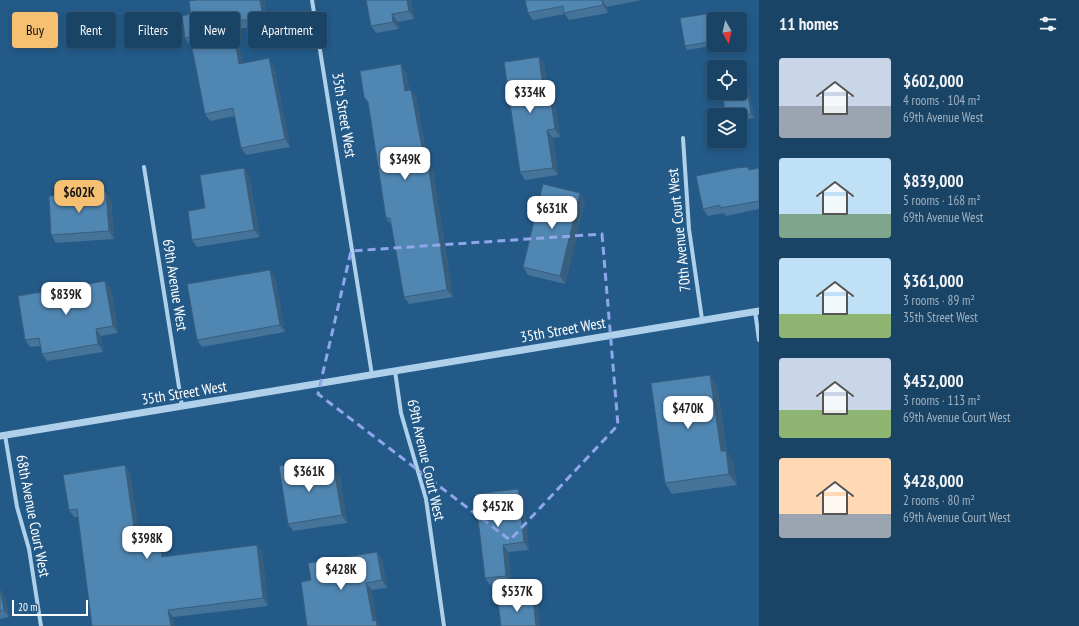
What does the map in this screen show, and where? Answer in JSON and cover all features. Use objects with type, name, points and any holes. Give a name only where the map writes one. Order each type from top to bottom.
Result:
[{"type":"street","name":"35th Street West","points":[[312,0],[372,376]]},
{"type":"street","name":"70th Avenue Court West","points":[[683,138],[689,229],[702,319]]},
{"type":"street","name":"69th Avenue West","points":[[144,167],[182,407]]},
{"type":"street","name":"35th Street West","points":[[2,436],[372,376],[702,319],[757,311]]},
{"type":"street","points":[[757,311],[759,340]]},
{"type":"street","name":"69th Avenue Court West","points":[[396,371],[400,413],[426,499],[444,626]]},
{"type":"street","name":"68th Avenue Court West","points":[[2,436],[17,507],[29,549],[41,626]]},
{"type":"highlighted area","points":[[602,234],[618,425],[510,540],[318,394],[351,251]]},
{"type":"building","points":[[260,0],[262,12],[248,12],[248,19],[240,21],[240,12],[191,12],[189,1]]},
{"type":"building","points":[[366,0],[407,0],[409,11],[392,14],[393,22],[371,26]]},
{"type":"building","points":[[525,0],[602,0],[603,5],[564,13],[563,6],[528,13]]},
{"type":"building","points":[[190,14],[190,37],[185,38],[182,16]]},
{"type":"building","points":[[707,14],[707,42],[685,46],[680,18]]},
{"type":"building","points":[[192,48],[236,48],[239,64],[269,58],[285,139],[241,148],[233,108],[205,114]]},
{"type":"building","points":[[539,57],[544,96],[550,95],[555,129],[547,130],[553,168],[520,172],[504,62]]},
{"type":"building","points":[[401,64],[405,91],[411,90],[424,158],[427,157],[447,290],[404,297],[390,218],[386,218],[368,102],[364,97],[360,71]]},
{"type":"building","points":[[747,89],[751,114],[747,115],[747,108],[725,108],[723,100],[747,100]]},
{"type":"building","points":[[748,167],[749,170],[759,168],[759,201],[720,208],[720,205],[703,209],[696,176]]},
{"type":"building","points":[[244,168],[254,230],[192,240],[188,211],[205,208],[200,175]]},
{"type":"building","points":[[543,184],[580,193],[560,276],[523,267]]},
{"type":"building","points":[[106,192],[109,231],[51,235],[49,196]]},
{"type":"building","points":[[270,270],[280,325],[197,340],[187,284]]},
{"type":"building","points":[[105,281],[113,326],[96,329],[98,344],[42,354],[39,338],[25,340],[18,296]]},
{"type":"building","points":[[710,375],[721,451],[726,451],[729,474],[665,483],[651,383]]},
{"type":"building","points":[[316,461],[318,472],[334,470],[342,515],[288,524],[279,466]]},
{"type":"building","points":[[125,465],[135,535],[158,532],[162,557],[257,545],[263,598],[168,610],[171,626],[92,626],[77,509],[69,510],[63,475]]},
{"type":"building","points":[[518,489],[524,542],[503,545],[506,576],[485,578],[475,494]]},
{"type":"building","points":[[377,552],[382,580],[366,583],[373,621],[376,620],[377,626],[307,626],[301,582],[311,580],[308,563]]},
{"type":"building","points":[[0,589],[4,610],[0,611]]},
{"type":"building","points":[[533,598],[536,626],[501,626],[498,602]]}]
